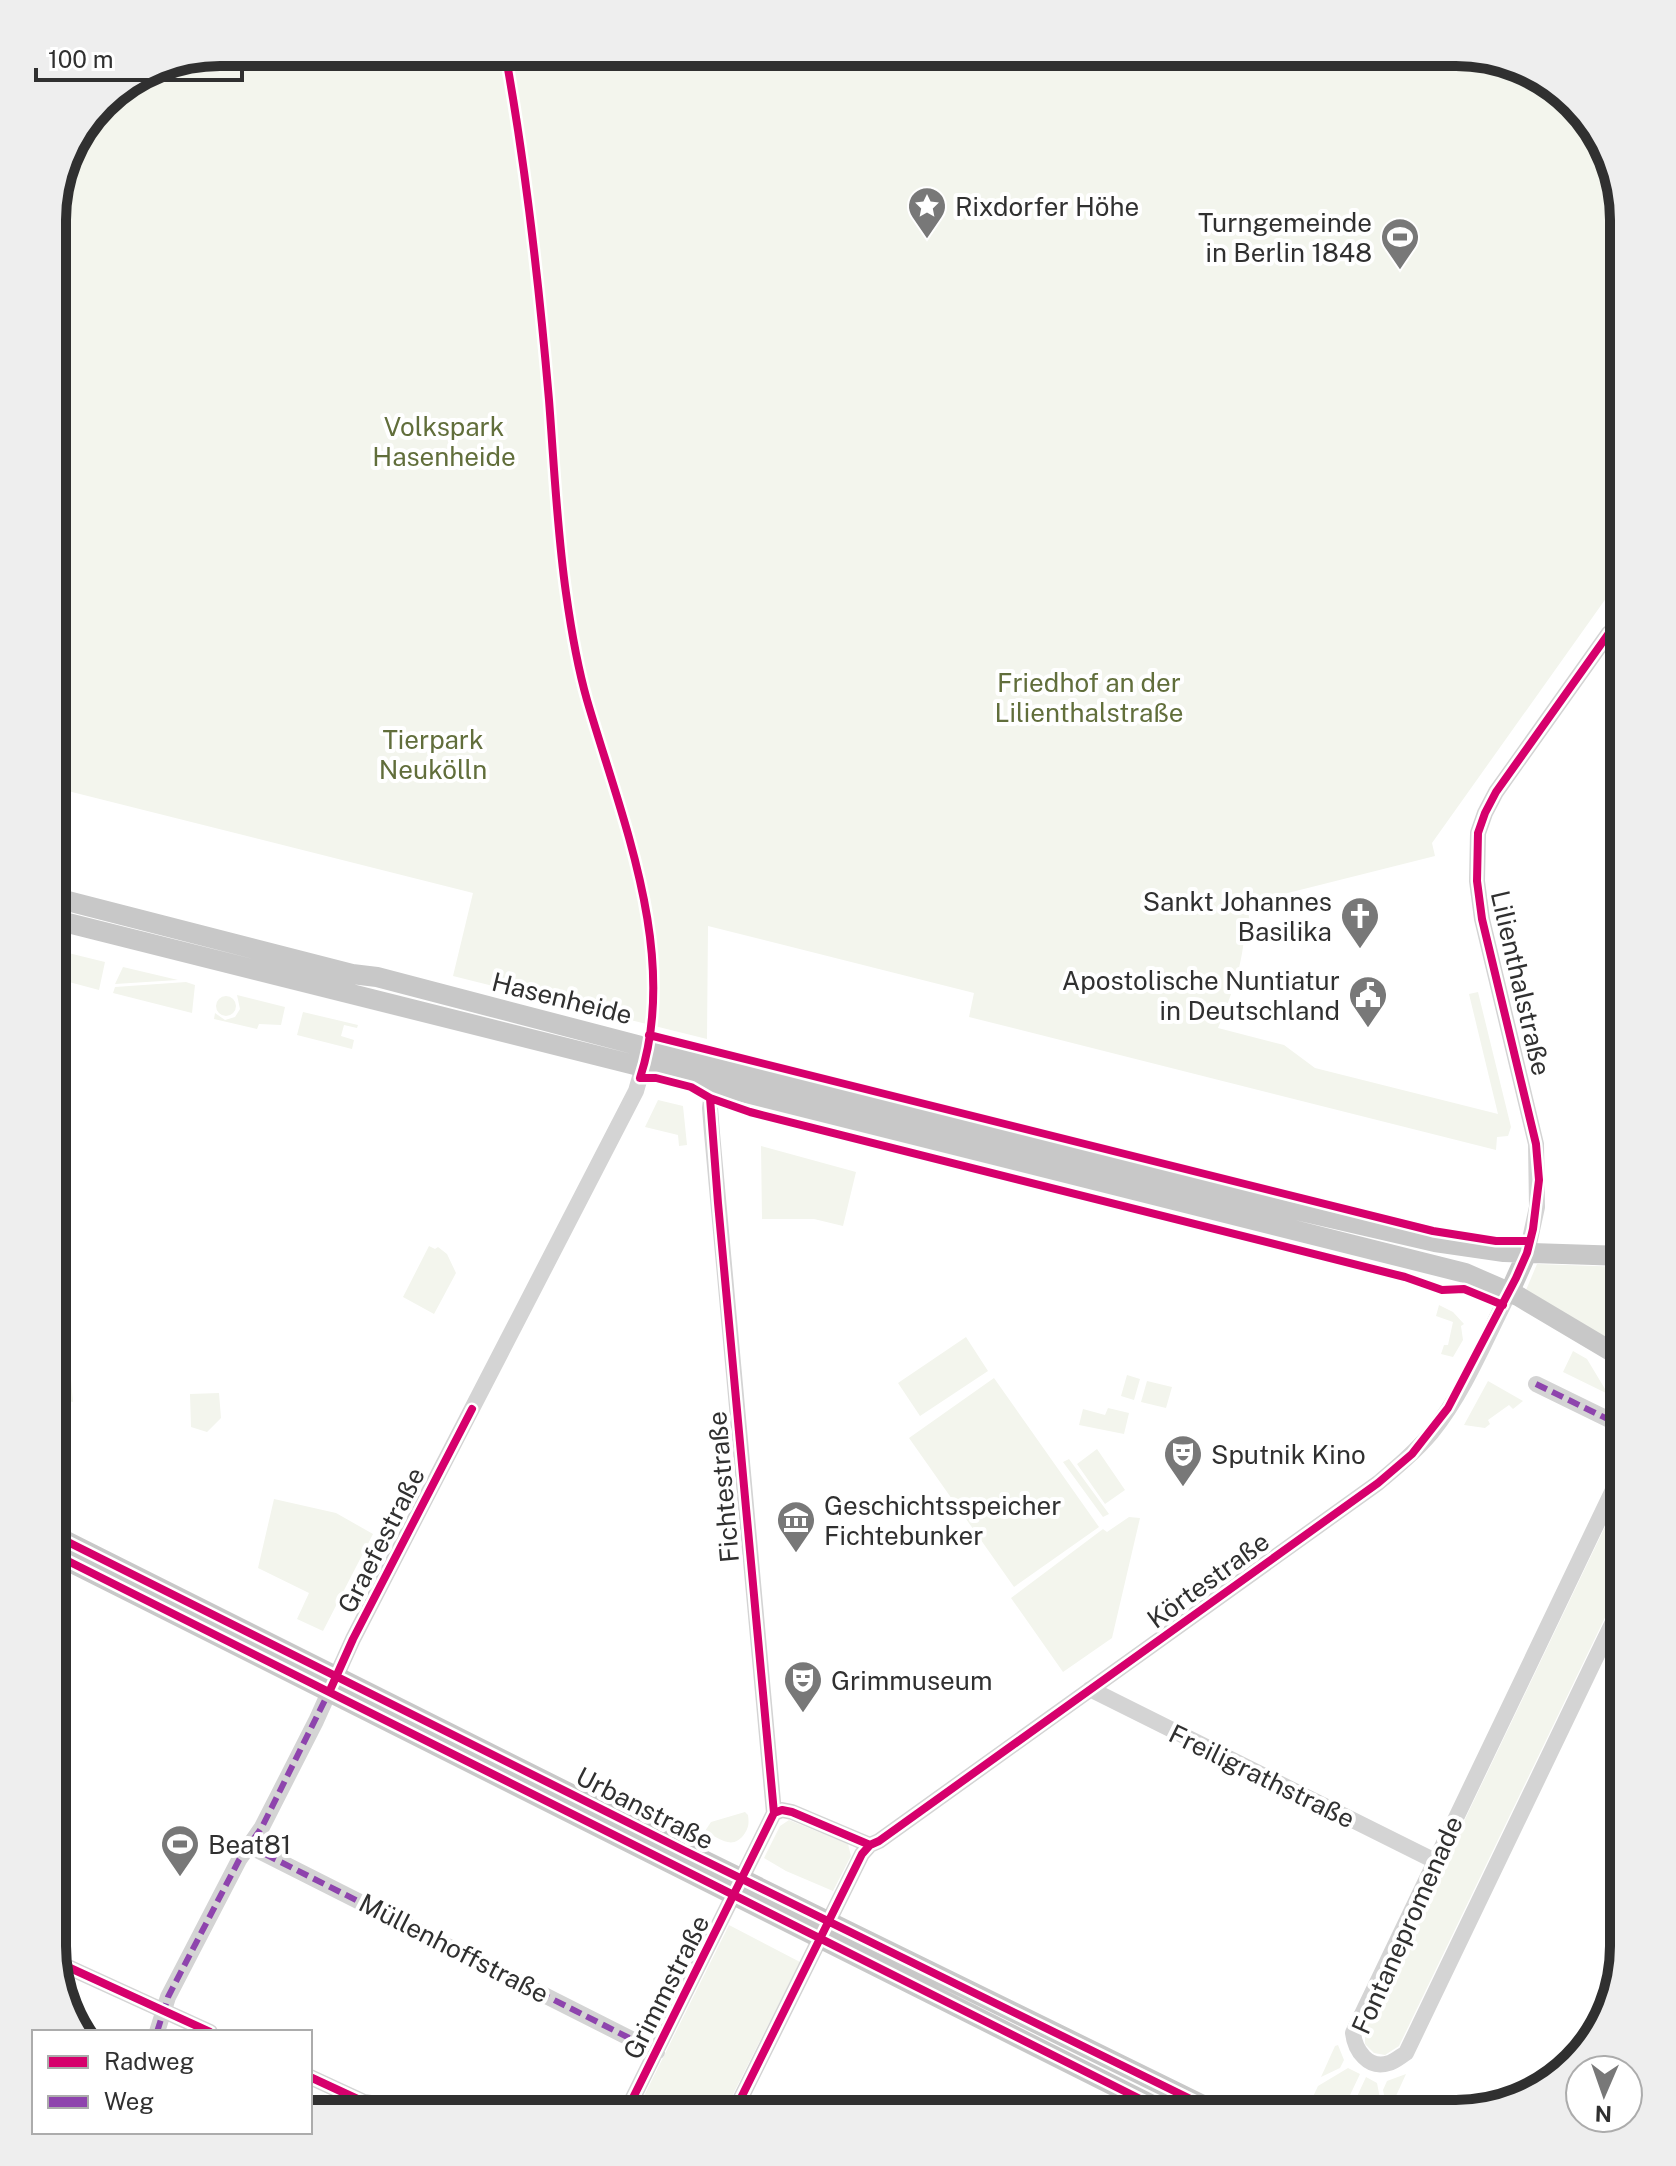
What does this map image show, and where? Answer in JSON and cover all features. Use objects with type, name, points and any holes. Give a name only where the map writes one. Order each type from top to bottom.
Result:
[{"type":"main road","name":"Hasenheide","points":[[66,901],[579,1028],[713,1084],[1465,1273],[1510,1291],[1610,1351]]},
{"type":"main road","name":"Hasenheide","points":[[66,923],[574,1050],[646,1057],[1471,1248],[1610,1256]]},
{"type":"main road","points":[[574,1050],[579,1028]]},
{"type":"main road","points":[[1465,1273],[1471,1248]]},
{"type":"main road","points":[[1510,1291],[1527,1253]]},
{"type":"main road","name":"Urbanstraße","points":[[66,1541],[333,1684],[738,1887],[820,1940],[1142,2100]]},
{"type":"main road","name":"Urbanstraße","points":[[66,1560],[333,1684]]},
{"type":"main road","name":"Urbanstraße","points":[[738,1887],[829,1920],[1193,2100]]},
{"type":"street","name":"Lilienthalstraße","points":[[1527,1253],[1537,1207],[1536,1144],[1482,919],[1477,881],[1478,833],[1496,792],[1610,632]]},
{"type":"street","name":"Graefestraße","points":[[158,2030],[168,1997],[239,1860],[264,1823],[358,1629],[636,1091],[646,1057]]},
{"type":"street","name":"Fichtestraße","points":[[713,1084],[710,1108],[712,1133],[774,1813]]},
{"type":"street","name":"Körtestraße","points":[[820,1940],[862,1854],[870,1845],[1378,1483],[1412,1454],[1448,1408],[1510,1291]]},
{"type":"street","points":[[1536,1384],[1610,1420]]},
{"type":"street","name":"Fontanepromenade","points":[[1610,1496],[1353,2033],[1354,2044],[1362,2058],[1370,2062],[1389,2063],[1406,2053],[1610,1628]]},
{"type":"street","name":"Freiligrathstraße","points":[[1090,1689],[1435,1861]]},
{"type":"street","points":[[738,1887],[774,1813],[782,1810],[870,1845]]},
{"type":"street","name":"Müllenhoffstraße","points":[[249,1846],[657,2052]]},
{"type":"street","name":"Grimmstraße","points":[[632,2100],[738,1887]]},
{"type":"street","points":[[740,2100],[820,1940]]},
{"type":"street","points":[[67,1967],[205,2030]]},
{"type":"street","points":[[312,2078],[360,2100]]},
{"type":"green space","name":"Volkspark Hasenheide","points":[[220,66],[1466,66],[1496,71],[1533,87],[1565,111],[1584,135],[1598,161],[1609,200],[1610,593],[1432,843],[1435,856],[1248,903],[1249,919],[1245,922],[1240,964],[1218,1028],[1284,1045],[1315,1068],[1498,1114],[1469,994],[1478,992],[1511,1127],[1508,1136],[1497,1137],[1496,1150],[969,1017],[974,993],[708,926],[707,1039],[453,976],[473,893],[66,791],[66,210],[71,180],[87,143],[104,119],[135,92],[180,71]]},
{"type":"green space","points":[[66,952],[105,962],[99,990],[66,981]]},
{"type":"green space","points":[[123,967],[178,980],[115,984]]},
{"type":"green space","points":[[186,982],[195,985],[192,1013],[113,993],[115,987]]},
{"type":"green space","points":[[237,995],[285,1007],[281,1025],[259,1024],[257,1029],[214,1019],[215,1013],[225,1020],[235,1017],[240,1009]]},
{"type":"green space","points":[[226,996],[233,999],[236,1006],[233,1013],[226,1016],[219,1013],[216,1006],[219,999]]},
{"type":"green space","points":[[303,1012],[358,1025],[357,1028],[344,1025],[341,1036],[354,1040],[352,1049],[297,1035]]},
{"type":"green space","points":[[658,1100],[683,1106],[687,1145],[679,1146],[678,1135],[645,1127]]},
{"type":"green space","points":[[761,1146],[856,1172],[843,1226],[814,1219],[762,1219]]},
{"type":"green space","points":[[429,1246],[438,1247],[447,1254],[456,1273],[434,1314],[403,1297]]},
{"type":"green space","points":[[1537,1264],[1610,1267],[1610,1340],[1526,1290]]},
{"type":"green space","points":[[1439,1305],[1453,1312],[1464,1324],[1461,1326],[1463,1340],[1453,1357],[1441,1354],[1444,1345],[1448,1345],[1453,1322],[1436,1316]]},
{"type":"green space","points":[[966,1337],[988,1371],[920,1416],[898,1383]]},
{"type":"green space","points":[[1573,1351],[1587,1359],[1608,1394],[1563,1372]]},
{"type":"green space","points":[[1127,1375],[1140,1379],[1134,1400],[1121,1396]]},
{"type":"green space","points":[[994,1378],[1099,1527],[1014,1587],[909,1438]]},
{"type":"green space","points":[[66,1379],[71,1380],[73,1402],[66,1401]]},
{"type":"green space","points":[[1147,1381],[1172,1387],[1166,1408],[1141,1402]]},
{"type":"green space","points":[[1488,1381],[1523,1401],[1513,1409],[1509,1405],[1488,1420],[1490,1424],[1485,1428],[1464,1425]]},
{"type":"green space","points":[[219,1393],[221,1418],[207,1432],[191,1427],[190,1394]]},
{"type":"green space","points":[[1108,1408],[1129,1413],[1124,1434],[1079,1425],[1083,1409],[1105,1415]]},
{"type":"green space","points":[[1097,1449],[1125,1490],[1105,1504],[1077,1464]]},
{"type":"green space","points":[[1069,1459],[1109,1514],[1103,1517],[1063,1462]]},
{"type":"green space","points":[[274,1499],[336,1513],[373,1534],[323,1631],[297,1619],[309,1593],[258,1568]]},
{"type":"green space","points":[[1610,1516],[1610,1607],[1399,2046],[1385,2055],[1374,2053],[1365,2044],[1365,2028]]},
{"type":"green space","points":[[1129,1517],[1140,1518],[1112,1638],[1063,1672],[1011,1598],[1103,1529],[1107,1532]]},
{"type":"green space","points":[[745,1812],[748,1826],[736,1841],[726,1842],[705,1831],[711,1822]]},
{"type":"green space","points":[[789,1820],[848,1844],[851,1856],[833,1891],[764,1858],[780,1826]]},
{"type":"green space","points":[[729,1925],[800,1962],[730,2100],[642,2100]]},
{"type":"green space","points":[[1338,2045],[1344,2060],[1340,2068],[1321,2077],[1335,2046]]},
{"type":"green space","points":[[1348,2068],[1360,2074],[1348,2100],[1312,2100],[1318,2086]]},
{"type":"green space","points":[[1406,2074],[1394,2100],[1385,2100],[1383,2090],[1387,2081]]},
{"type":"green space","points":[[1366,2077],[1377,2083],[1380,2100],[1355,2100]]},
{"type":"marked path","points":[[1536,1384],[1610,1420]]},
{"type":"marked path","points":[[158,2030],[168,1997],[239,1860],[262,1827],[329,1692]]},
{"type":"marked path","points":[[249,1846],[657,2052]]},
{"type":"cycle path","points":[[507,66],[536,269],[560,545],[570,620],[587,700],[629,839],[650,935],[653,984],[651,1031],[640,1078],[656,1078],[691,1087],[710,1098],[750,1112],[1405,1277],[1442,1290],[1464,1289],[1503,1305]]},
{"type":"cycle path","points":[[740,2100],[862,1854],[870,1845],[1378,1483],[1412,1454],[1448,1408],[1527,1253],[1539,1180],[1536,1144],[1482,919],[1477,881],[1478,833],[1496,792],[1610,632]]},
{"type":"cycle path","points":[[649,1035],[1433,1231],[1496,1241],[1530,1241]]},
{"type":"cycle path","points":[[632,2100],[774,1813],[710,1098]]},
{"type":"cycle path","points":[[331,1688],[353,1639],[472,1409]]},
{"type":"cycle path","points":[[66,1541],[683,1850],[1192,2100]]},
{"type":"cycle path","points":[[66,1560],[1142,2100]]},
{"type":"cycle path","points":[[774,1813],[782,1810],[792,1812],[870,1845]]},
{"type":"cycle path","points":[[67,1967],[206,2030]]},
{"type":"cycle path","points":[[312,2078],[360,2100]]},
{"type":"place","name":"Rixdorfer Höhe","points":[[927,240]]},
{"type":"place","name":"Turngemeinde in Berlin 1848","points":[[1400,271]]},
{"type":"place","name":"Sankt Johannes Basilika","points":[[1360,950]]},
{"type":"place","name":"Apostolische Nuntiatur in Deutschland","points":[[1368,1029]]},
{"type":"place","name":"Sputnik Kino","points":[[1183,1488]]},
{"type":"place","name":"Geschichtsspeicher Fichtebunker","points":[[796,1554]]},
{"type":"place","name":"Grimmuseum","points":[[803,1714]]},
{"type":"place","name":"Beat81","points":[[180,1878]]},
{"type":"park label","name":"Friedhof an der Lilienthalstraße","points":[[1089,697]]},
{"type":"park label","name":"Tierpark Neukölln","points":[[433,754]]}]
